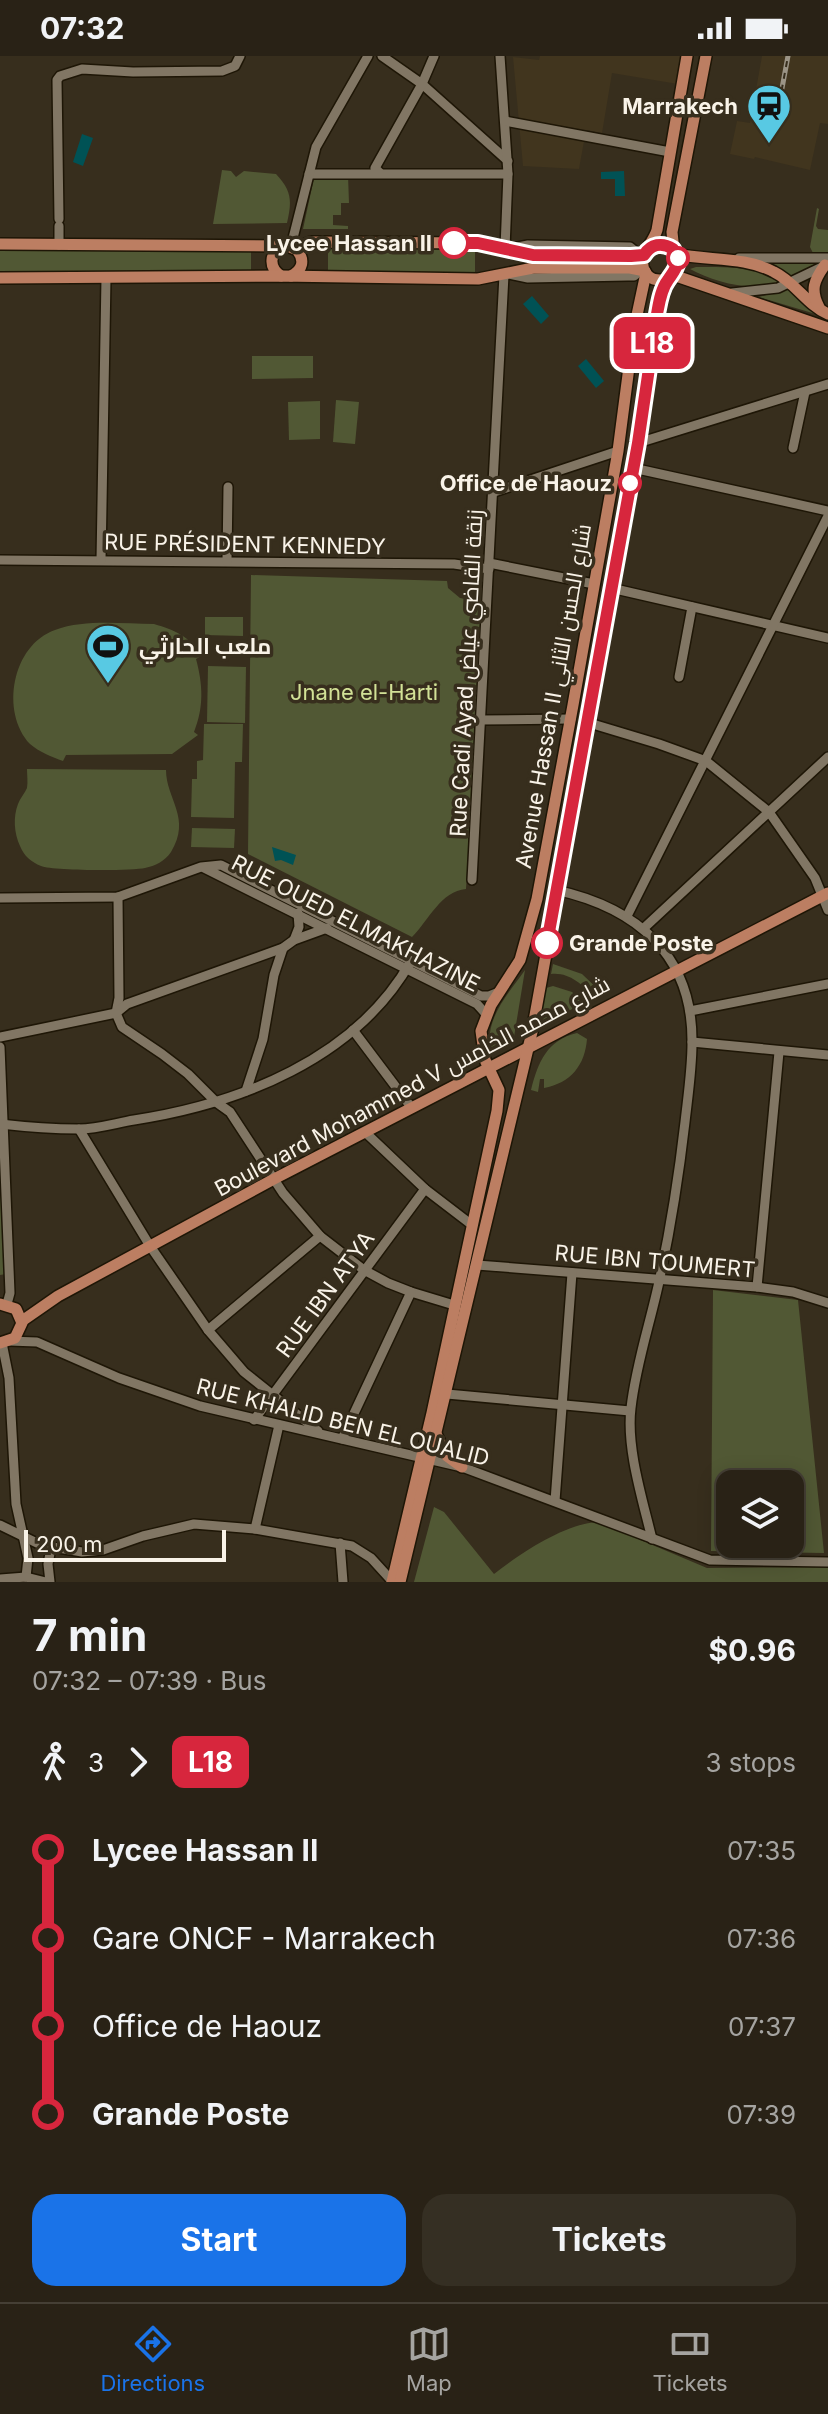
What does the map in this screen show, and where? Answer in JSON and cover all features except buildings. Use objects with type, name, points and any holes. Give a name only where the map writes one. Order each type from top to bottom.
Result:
[{"type":"main road","points":[[644,271],[644,254],[657,234],[687,56]]},
{"type":"main road","points":[[671,277],[678,265],[672,232],[706,56]]},
{"type":"main road","points":[[0,244],[252,244],[290,247],[300,253],[302,262],[299,271],[286,276],[274,270],[271,260],[274,252],[290,247],[309,242],[478,243],[533,255],[644,254],[662,245],[675,252],[757,265],[775,272],[825,312]]},
{"type":"main road","points":[[825,312],[814,298],[813,287],[827,262]]},
{"type":"main road","points":[[0,278],[286,276],[478,279],[533,268],[644,271],[656,280],[671,277],[828,328]]},
{"type":"main road","name":"Avenue Hassan II شارع الحسن الثاني","points":[[426,1458],[454,1305],[499,1101],[499,1090],[488,1068],[480,1039],[486,1014],[520,960],[533,915],[618,451],[644,271]]},
{"type":"main road","name":"Avenue Hassan II شارع الحسن الثاني","points":[[426,1458],[447,1394],[528,1046],[638,443],[655,326],[661,296],[671,277]]},
{"type":"main road","name":"Boulevard Mohammed V شارع محمد الخامس","points":[[4,1342],[18,1335],[21,1324],[58,1296],[411,1107],[826,894]]},
{"type":"main road","name":"Boulevard Mohammed V شارع محمد الخامس","points":[[8,1306],[58,1296]]},
{"type":"main road","points":[[8,1306],[21,1324]]},
{"type":"main road","points":[[436,1434],[447,1456],[462,1467]]},
{"type":"main road","points":[[392,1582],[426,1458]]},
{"type":"main road","points":[[400,1582],[426,1458]]},
{"type":"street","points":[[59,245],[57,80],[60,76],[82,69],[222,71],[235,66],[240,56]]},
{"type":"street","points":[[290,247],[318,142],[368,56]]},
{"type":"street","points":[[382,56],[422,84],[508,161]]},
{"type":"street","points":[[380,173],[375,168],[422,84],[434,56]]},
{"type":"street","points":[[500,56],[508,161],[506,248]]},
{"type":"street","points":[[505,121],[670,152]]},
{"type":"street","points":[[309,174],[508,174]]},
{"type":"street","points":[[723,259],[827,262]]},
{"type":"street","points":[[725,293],[763,292],[791,284],[827,262]]},
{"type":"street","name":"Rue Cadi Ayad زنقة القاضي عياض","points":[[472,880],[506,275]]},
{"type":"street","points":[[101,560],[106,278]]},
{"type":"street","points":[[638,443],[828,384]]},
{"type":"street","points":[[793,448],[805,392]]},
{"type":"street","points":[[494,492],[618,451]]},
{"type":"street","points":[[627,916],[828,514],[633,468]]},
{"type":"street","points":[[227,561],[228,487]]},
{"type":"street","name":"RUE PRÉSIDENT KENNEDY","points":[[0,560],[454,564],[489,566],[594,584]]},
{"type":"street","points":[[611,588],[828,638]]},
{"type":"street","points":[[679,677],[692,607]]},
{"type":"street","points":[[481,720],[571,719]]},
{"type":"street","points":[[586,722],[706,761],[769,812],[826,894],[828,910]]},
{"type":"street","points":[[644,928],[828,757]]},
{"type":"street","name":"RUE OUED ELMAKHAZINE","points":[[201,867],[213,864],[228,867],[409,965],[477,1004],[486,1014]]},
{"type":"street","points":[[0,898],[118,897],[201,867]]},
{"type":"street","name":"RUE OUED ELMAKHAZINE","points":[[201,867],[327,928],[481,996],[499,992]]},
{"type":"street","points":[[556,890],[602,903],[644,928],[670,961],[683,986],[690,1011],[692,1042],[681,1168],[660,1281],[641,1351],[630,1411],[634,1458],[652,1539]]},
{"type":"street","points":[[118,897],[119,998],[116,1013],[122,1027],[188,1074],[230,1112],[274,1179],[320,1236],[364,1270],[411,1292],[454,1305]]},
{"type":"street","points":[[294,940],[299,927],[298,913]]},
{"type":"street","points":[[0,1037],[116,1013],[127,1004],[283,948],[294,940],[327,928]]},
{"type":"street","points":[[246,1091],[263,1039],[274,975],[283,948]]},
{"type":"street","points":[[1,1124],[79,1129],[157,1117],[246,1091],[289,1073],[353,1030],[386,997],[409,965]]},
{"type":"street","points":[[690,1011],[828,984]]},
{"type":"street","points":[[353,1030],[411,1107]]},
{"type":"street","points":[[692,1042],[828,1055]]},
{"type":"street","points":[[0,1047],[10,1293],[8,1306]]},
{"type":"street","points":[[757,1287],[779,1052]]},
{"type":"street","points":[[79,1129],[150,1246],[208,1330],[244,1372],[322,1434]]},
{"type":"street","points":[[365,1132],[425,1189],[472,1225]]},
{"type":"street","name":"RUE IBN ATYA","points":[[254,1420],[425,1189]]},
{"type":"street","points":[[208,1330],[320,1236]]},
{"type":"street","name":"RUE IBN TOUMERT","points":[[477,1265],[757,1287],[793,1292],[828,1303]]},
{"type":"street","points":[[555,1501],[572,1273]]},
{"type":"street","points":[[342,1439],[411,1292]]},
{"type":"street","name":"RUE KHALID BEN EL OUALID","points":[[21,1324],[37,1342]]},
{"type":"street","points":[[4,1342],[16,1504],[28,1558],[26,1577]]},
{"type":"street","name":"RUE KHALID BEN EL OUALID","points":[[4,1342],[37,1342],[133,1384],[200,1406],[462,1467],[710,1560],[828,1562]]},
{"type":"street","points":[[447,1394],[630,1411]]},
{"type":"street","points":[[255,1529],[279,1425]]},
{"type":"street","points":[[0,1525],[25,1539],[51,1548],[78,1552],[100,1551],[143,1536],[194,1524],[255,1529],[340,1543],[366,1554],[392,1582]]},
{"type":"street","points":[[340,1543],[343,1582]]},
{"type":"street","points":[[0,1579],[26,1577],[48,1582],[51,1548]]},
{"type":"shaded area","points":[[540,56],[689,56],[684,85],[612,73],[602,133],[586,130],[579,169],[523,166],[513,57],[539,60]]},
{"type":"shaded area","points":[[762,56],[828,56],[828,124],[820,123],[810,170],[730,154],[737,121],[750,123]]},
{"type":"green space","points":[[222,170],[231,171],[236,177],[244,171],[276,174],[289,197],[287,223],[213,224]]},
{"type":"green space","points":[[348,175],[349,203],[341,203],[341,215],[333,215],[333,225],[348,226],[348,229],[303,229],[314,178]]},
{"type":"green space","points":[[817,208],[816,226],[828,230],[828,254],[813,253],[810,247]]},
{"type":"green space","points":[[328,245],[475,246],[475,273],[328,273]]},
{"type":"green space","points":[[0,246],[251,246],[251,274],[0,274]]},
{"type":"green space","points":[[820,260],[821,263],[792,277],[766,261]]},
{"type":"green space","points":[[740,268],[783,281],[760,286],[735,285],[690,269]]},
{"type":"green space","points":[[790,288],[819,315],[759,297]]},
{"type":"green space","points":[[252,356],[313,356],[313,378],[252,379]]},
{"type":"green space","points":[[336,400],[359,402],[355,444],[333,442]]},
{"type":"green space","points":[[320,401],[320,439],[289,440],[288,402]]},
{"type":"green space","name":"Jnane el-Harti","points":[[251,575],[447,581],[448,588],[460,598],[482,602],[466,889],[442,901],[412,937],[248,854]]},
{"type":"green space","points":[[205,617],[243,617],[243,636],[205,635]]},
{"type":"green space","name":"ملعب الحارثي","points":[[79,624],[154,624],[181,635],[203,655],[196,659],[201,696],[200,714],[194,732],[198,735],[172,754],[66,755],[63,761],[30,744],[15,715],[13,698],[20,664],[40,638],[55,630]]},
{"type":"green space","points":[[208,666],[246,667],[245,723],[207,722]]},
{"type":"green space","points":[[204,724],[243,724],[242,762],[235,762],[234,818],[191,817],[192,779],[197,779],[197,761],[203,760]]},
{"type":"green space","points":[[27,769],[166,770],[179,819],[177,840],[171,852],[156,864],[137,869],[60,869],[34,863],[22,850],[15,825],[18,804],[27,788]]},
{"type":"green space","points":[[192,828],[235,829],[234,848],[191,847]]},
{"type":"green space","points":[[553,964],[582,974],[602,993],[594,996],[569,977],[551,974]]},
{"type":"green space","points":[[525,970],[513,1043],[491,1055],[489,1042],[493,1020]]},
{"type":"green space","points":[[553,986],[572,992],[583,1003],[547,1023],[539,1019],[546,988]]},
{"type":"green space","points":[[577,1033],[587,1039],[580,1065],[562,1082],[544,1088],[544,1079],[540,1079],[538,1092],[531,1090],[545,1054],[558,1041]]},
{"type":"green space","points":[[0,1144],[6,1274],[0,1275]]},
{"type":"green space","points":[[713,1290],[798,1300],[824,1553],[804,1553],[804,1470],[716,1470],[716,1551],[711,1551]]},
{"type":"green space","points":[[434,1507],[444,1512],[494,1574],[529,1549],[558,1534],[598,1522],[707,1568],[828,1567],[828,1582],[414,1582]]},
{"type":"water","points":[[82,134],[93,138],[83,166],[73,162]]},
{"type":"water","points":[[624,171],[625,196],[615,196],[615,179],[601,179],[601,172]]},
{"type":"water","points":[[532,296],[549,316],[541,324],[523,304]]},
{"type":"water","points":[[586,359],[604,381],[596,388],[578,366]]},
{"type":"water","points":[[272,847],[296,855],[293,865],[275,861]]},
{"type":"railway","points":[[775,126],[788,56]]},
{"type":"bus line","name":"L18","points":[[454,243],[478,243],[533,255],[631,256],[644,255],[656,245],[666,245],[673,249],[678,261],[677,270],[669,278],[661,295],[657,314],[638,443],[547,943]]},
{"type":"place","name":"Marrakech","points":[[769,145]]},
{"type":"place","name":"Lycee Hassan II","points":[[454,243]]},
{"type":"place","name":"Office de Haouz","points":[[630,483]]},
{"type":"place","name":"ملعب الحارثي","points":[[108,685]]},
{"type":"place","name":"Grande Poste","points":[[547,943]]}]
